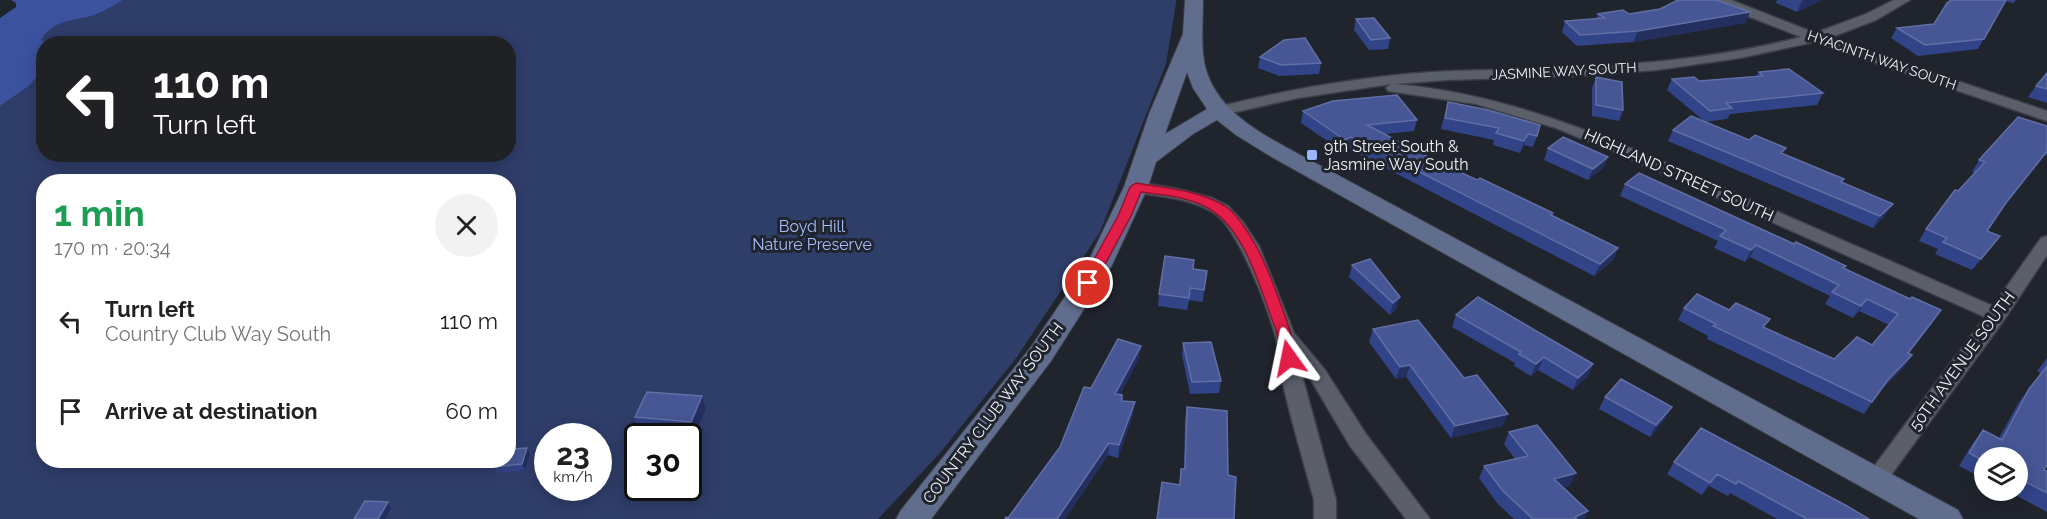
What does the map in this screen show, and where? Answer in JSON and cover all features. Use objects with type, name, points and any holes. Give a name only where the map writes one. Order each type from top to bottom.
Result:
[{"type":"main road","points":[[1194,0],[1193,32],[1196,68],[1203,89],[1218,111],[1245,131],[1312,171],[1947,519]]},
{"type":"main road","name":"COUNTRY CLUB WAY SOUTH","points":[[912,519],[1041,354],[1099,265],[1136,187],[1193,32]]},
{"type":"main road","points":[[1145,159],[1185,129],[1218,111]]},
{"type":"street","name":"HYACINTH WAY SOUTH","points":[[1719,0],[1816,38],[2047,116]]},
{"type":"street","name":"JASMINE WAY SOUTH","points":[[1218,111],[1307,90],[1435,76],[1577,72],[1664,66],[1725,57],[1816,38],[1862,20],[1903,0]]},
{"type":"street","name":"HIGHLAND STREET SOUTH","points":[[1346,86],[1398,88],[1448,95],[1532,115],[1579,131],[1997,315]]},
{"type":"street","points":[[1136,187],[1178,194],[1206,202],[1222,210],[1237,226],[1250,246],[1286,336],[1292,379],[1325,500],[1325,519]]},
{"type":"street","name":"50TH AVENUE SOUTH","points":[[1875,480],[1997,315],[2047,242]]},
{"type":"street","points":[[1286,336],[1318,375],[1358,440],[1419,519]]},
{"type":"green space","name":"Boyd Hill Nature Preserve","points":[[123,0],[1176,0],[1166,64],[1100,232],[1017,357],[940,453],[878,519],[0,519],[0,106],[29,86],[36,78],[36,162],[516,162],[516,36],[44,36],[58,24],[98,14]]},
{"type":"shaded area","points":[[11,0],[123,0],[98,14],[58,24],[44,36],[36,36],[36,78],[29,86],[0,106],[0,18],[16,7],[16,3]]},
{"type":"building","points":[[1678,0],[1717,0],[1750,12],[1638,31],[1580,35],[1565,21],[1605,18],[1598,14],[1623,10],[1629,14],[1660,9]]},
{"type":"building","points":[[1951,0],[2006,0],[1984,39],[1925,45],[1897,28],[1934,24]]},
{"type":"building","points":[[1374,18],[1390,38],[1371,40],[1356,19]]},
{"type":"building","points":[[1305,38],[1321,63],[1281,65],[1260,57],[1284,40]]},
{"type":"building","points":[[1789,69],[1823,93],[1726,103],[1732,108],[1710,111],[1672,79],[1694,77],[1699,81],[1763,76],[1759,72]]},
{"type":"building","points":[[2047,73],[2047,89],[2036,86]]},
{"type":"building","points":[[1596,77],[1622,82],[1623,110],[1596,105]]},
{"type":"building","points":[[1397,95],[1417,120],[1367,125],[1440,163],[1477,180],[1480,178],[1553,213],[1551,215],[1618,248],[1600,264],[1351,137],[1345,140],[1303,111],[1333,101]]},
{"type":"building","points":[[1448,102],[1488,110],[1540,125],[1537,136],[1528,134],[1524,141],[1496,133],[1499,128],[1445,118]]},
{"type":"building","points":[[1691,116],[1749,140],[1755,135],[1786,148],[1781,153],[1844,179],[1841,182],[1893,204],[1880,216],[1673,130]]},
{"type":"building","points":[[2018,117],[2047,126],[2047,151],[1987,231],[2000,236],[1981,259],[1943,242],[1947,238],[1926,229],[1955,190],[1958,191],[1985,162],[1979,160]]},
{"type":"building","points":[[1563,137],[1608,157],[1593,169],[1548,148]]},
{"type":"building","points":[[1639,173],[1794,244],[1796,242],[1846,266],[1843,268],[1910,299],[1912,297],[1941,310],[1908,353],[1912,355],[1887,381],[1872,402],[1713,326],[1716,324],[1684,308],[1697,294],[1729,310],[1736,303],[1770,319],[1763,327],[1834,359],[1857,337],[1872,345],[1898,314],[1867,299],[1861,306],[1832,292],[1839,285],[1756,245],[1751,250],[1720,236],[1726,230],[1625,184]]},
{"type":"building","points":[[1165,256],[1194,260],[1193,269],[1207,271],[1204,290],[1190,288],[1189,298],[1159,294]]},
{"type":"building","points":[[1370,259],[1400,297],[1393,303],[1352,265]]},
{"type":"building","points":[[1478,297],[1593,364],[1578,378],[1544,357],[1536,364],[1519,354],[1521,352],[1456,315]]},
{"type":"building","points":[[1418,320],[1464,378],[1477,375],[1508,414],[1455,426],[1410,365],[1400,367],[1373,329]]},
{"type":"building","points":[[1118,339],[1141,346],[1115,394],[1122,395],[1122,401],[1135,402],[1119,445],[1109,443],[1057,519],[1005,519],[1060,447],[1084,387],[1091,388]]},
{"type":"building","points":[[1211,342],[1221,381],[1192,382],[1183,343]]},
{"type":"building","points":[[2047,366],[2047,464],[2044,470],[2047,471],[2047,493],[2028,483],[2028,447],[1974,447],[1974,456],[1969,453],[1983,430],[2002,440],[2029,389]]},
{"type":"building","points":[[1621,379],[1672,407],[1656,425],[1605,397]]},
{"type":"building","points":[[647,392],[702,396],[691,422],[635,417]]},
{"type":"building","points":[[1187,407],[1227,411],[1228,475],[1236,477],[1234,519],[1157,519],[1162,482],[1180,485],[1181,469],[1185,469]]},
{"type":"building","points":[[1537,425],[1576,473],[1554,479],[1588,511],[1575,517],[1577,519],[1533,519],[1503,491],[1484,466],[1528,456],[1509,432]]},
{"type":"building","points":[[1701,428],[1869,519],[1807,519],[1738,481],[1736,484],[1717,474],[1710,483],[1674,462]]},
{"type":"building","points":[[527,448],[522,464],[516,465],[516,449]]},
{"type":"building","points":[[365,501],[388,502],[378,519],[354,519]]},
{"type":"place","name":"9th Street South & Jasmine Way South","points":[[1312,155]]},
{"type":"route","points":[[1088,283],[1124,216],[1136,187],[1178,194],[1206,202],[1222,210],[1237,226],[1250,246],[1286,336],[1289,358]]}]
